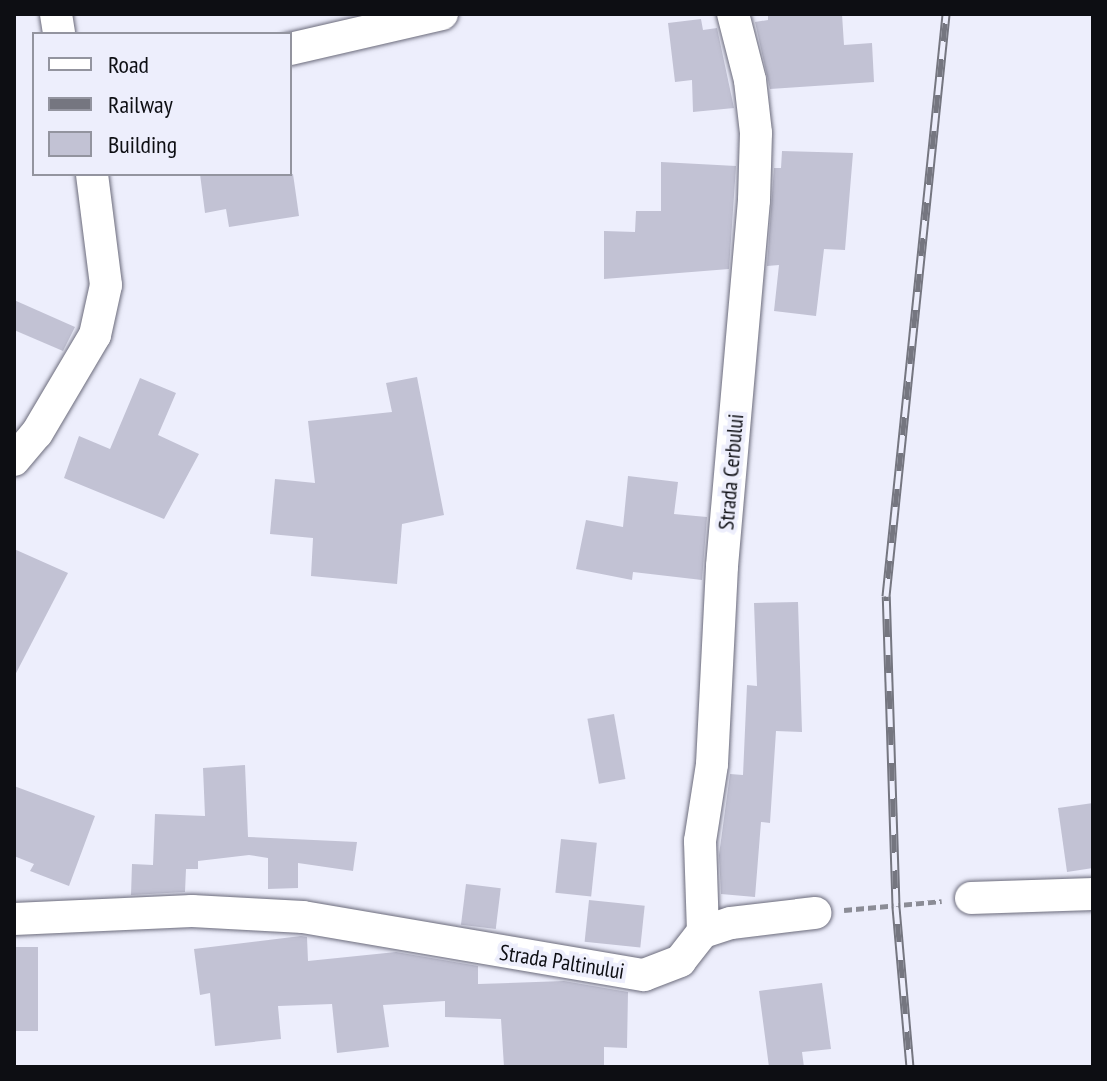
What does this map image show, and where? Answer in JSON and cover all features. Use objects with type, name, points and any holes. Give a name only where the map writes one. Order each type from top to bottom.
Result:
[{"type":"street","points":[[292,49],[442,14]]},
{"type":"street","name":"Strada Cerbului","points":[[703,932],[700,841],[712,764],[722,566],[754,200],[756,133],[750,80],[733,14]]},
{"type":"street","points":[[14,460],[37,433],[95,335],[106,285],[92,176]]},
{"type":"street","points":[[971,898],[1093,894]]},
{"type":"street","name":"Strada Paltinului","points":[[14,919],[192,911],[303,917],[644,975],[680,961],[703,932]]},
{"type":"street","points":[[703,932],[731,923],[815,913]]},
{"type":"path","points":[[815,913],[971,898]]},
{"type":"building","points":[[768,14],[842,14],[844,45],[872,43],[874,82],[770,89],[755,22],[768,20]]},
{"type":"building","points":[[701,19],[703,30],[717,28],[734,108],[693,112],[692,80],[675,82],[668,23]]},
{"type":"building","points":[[782,151],[853,153],[845,250],[824,249],[816,316],[774,311],[779,265],[767,266],[774,168],[781,168]]},
{"type":"building","points":[[661,162],[736,166],[729,269],[604,279],[604,231],[635,232],[636,211],[661,211]]},
{"type":"building","points":[[293,174],[299,216],[229,227],[226,209],[205,213],[200,176]]},
{"type":"building","points":[[14,300],[75,327],[63,351],[14,330]]},
{"type":"building","points":[[417,377],[444,515],[402,524],[397,584],[311,576],[313,538],[270,534],[275,479],[315,483],[308,421],[392,412],[386,383]]},
{"type":"building","points":[[140,378],[176,393],[158,435],[199,454],[164,519],[64,478],[79,436],[110,449]]},
{"type":"building","points":[[628,476],[678,482],[674,514],[707,517],[702,580],[633,572],[632,580],[576,569],[586,520],[623,527]]},
{"type":"building","points":[[14,549],[68,573],[14,677]]},
{"type":"building","points":[[798,602],[802,732],[776,731],[770,823],[761,822],[755,897],[721,894],[719,855],[730,774],[743,775],[747,685],[757,686],[754,603]]},
{"type":"building","points":[[614,714],[625,779],[599,784],[587,719]]},
{"type":"building","points":[[245,765],[248,837],[357,842],[353,871],[298,863],[298,888],[268,889],[268,858],[249,855],[198,861],[198,869],[186,869],[185,892],[131,895],[132,864],[153,865],[155,814],[205,816],[203,768]]},
{"type":"building","points":[[14,786],[95,816],[69,886],[30,871],[34,864],[14,856]]},
{"type":"building","points":[[1093,803],[1093,868],[1067,872],[1058,808]]},
{"type":"building","points":[[561,839],[597,843],[591,896],[555,893]]},
{"type":"building","points":[[466,884],[501,888],[496,929],[461,925]]},
{"type":"building","points":[[589,900],[645,906],[640,948],[585,942]]},
{"type":"building","points":[[307,937],[308,961],[396,952],[478,966],[478,984],[564,981],[628,992],[627,1048],[604,1047],[604,1067],[504,1067],[501,1019],[445,1017],[445,1001],[383,1005],[389,1047],[337,1053],[332,1004],[278,1006],[281,1039],[215,1046],[210,993],[200,995],[194,949]]},
{"type":"building","points":[[14,947],[38,947],[38,1031],[14,1031]]},
{"type":"building","points":[[822,983],[831,1049],[802,1052],[804,1067],[769,1067],[759,991]]},
{"type":"railway","points":[[910,1067],[896,906],[886,596],[946,14]]}]
